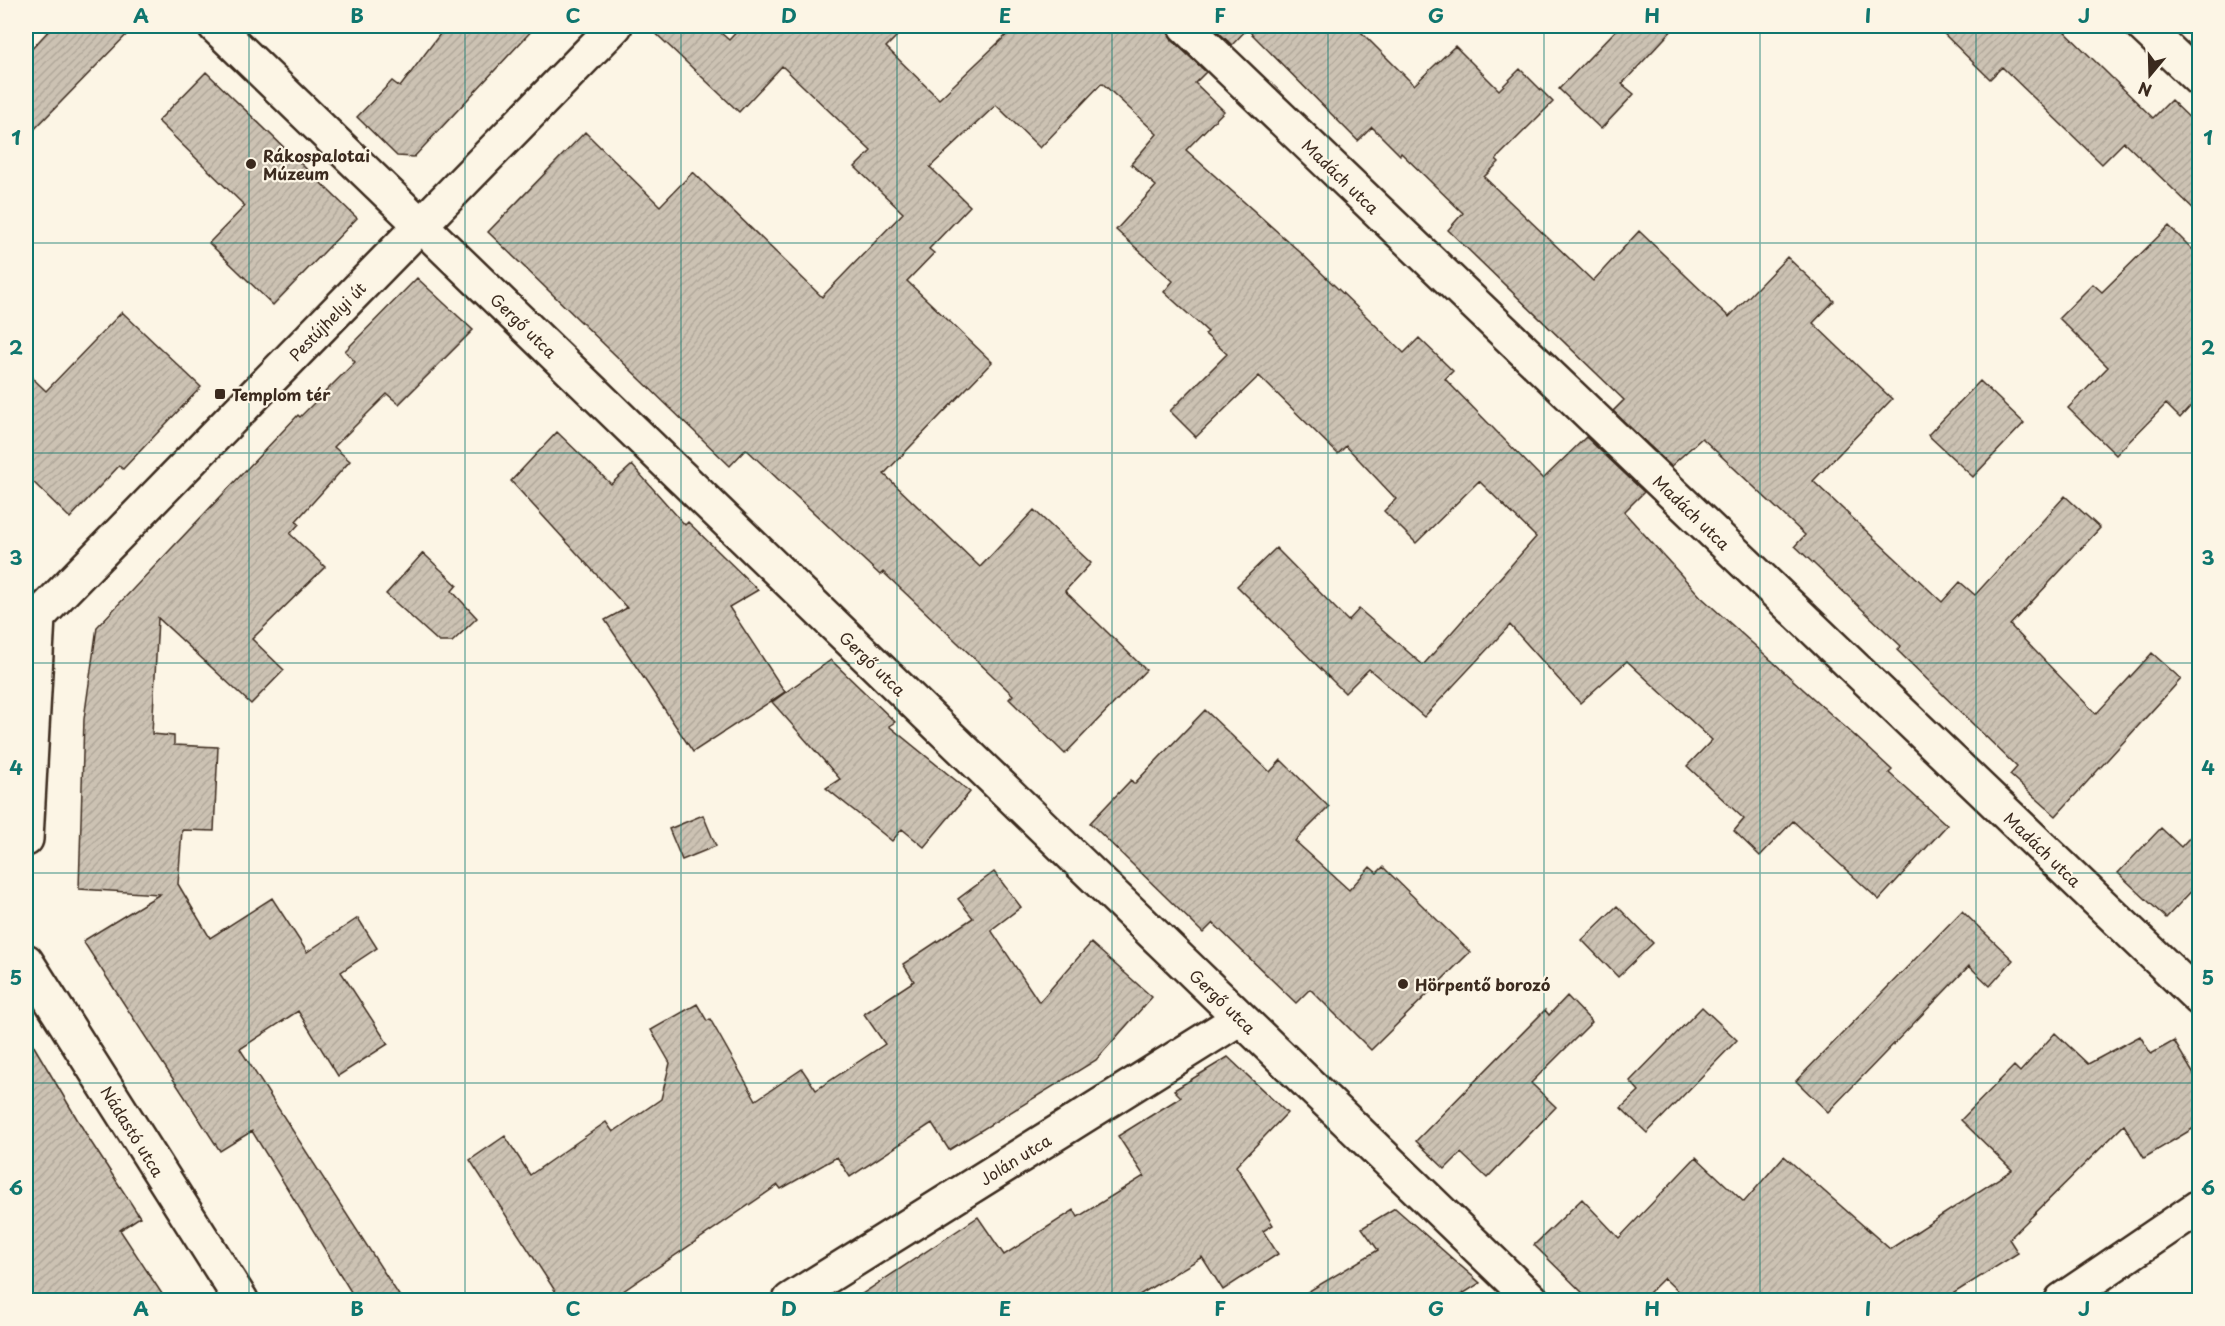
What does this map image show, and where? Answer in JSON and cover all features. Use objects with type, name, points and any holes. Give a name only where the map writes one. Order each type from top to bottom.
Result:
[{"type":"street","name":"Gergő utca","points":[[215,26],[1532,1300]]},
{"type":"street","name":"Pestújhelyi út","points":[[32,616],[421,225],[615,26]]},
{"type":"street","name":"Madách utca","points":[[1185,26],[2199,999]]},
{"type":"street","points":[[2143,26],[2199,80]]},
{"type":"street","points":[[26,839],[32,616]]},
{"type":"street","name":"Nádastó utca","points":[[26,962],[241,1300]]},
{"type":"street","name":"Jolán utca","points":[[790,1300],[1240,1018]]},
{"type":"street","points":[[2062,1300],[2199,1206]]},
{"type":"building","points":[[53,26],[135,26],[26,138],[26,55]]},
{"type":"building","points":[[446,26],[536,26],[414,157],[397,156],[357,117],[392,81],[400,87]]},
{"type":"building","points":[[648,26],[713,26],[729,40],[740,26],[907,26],[886,47],[939,99],[1016,26],[1167,26],[1172,40],[1206,72],[1195,83],[1224,111],[1186,150],[1300,252],[1404,353],[1419,338],[1453,371],[1445,379],[1543,479],[1586,437],[1644,492],[1624,512],[1701,597],[1892,770],[1889,773],[1947,825],[1879,900],[1793,821],[1760,856],[1734,831],[1744,819],[1687,766],[1712,740],[1627,661],[1580,703],[1510,625],[1424,717],[1369,669],[1345,693],[1237,586],[1276,548],[1348,621],[1359,609],[1423,665],[1536,537],[1479,481],[1416,543],[1384,511],[1396,499],[1346,446],[1338,454],[1259,376],[1196,437],[1170,411],[1227,354],[1205,334],[1208,332],[1164,292],[1173,281],[1116,230],[1156,186],[1131,164],[1157,134],[1102,83],[1040,148],[996,105],[930,167],[970,206],[929,249],[934,253],[907,281],[992,362],[884,474],[980,567],[1034,510],[1091,563],[1065,591],[1146,670],[1065,754],[1009,699],[1013,695],[883,572],[880,575],[746,449],[730,466],[488,232],[585,132],[660,206],[693,172],[822,297],[903,213],[855,167],[871,151],[782,66],[739,112]]},
{"type":"building","points":[[1212,26],[1355,26],[1414,85],[1455,46],[1499,90],[1520,69],[1553,102],[1496,159],[1499,162],[1484,177],[1593,281],[1639,231],[1729,317],[1787,257],[1834,301],[1813,323],[1892,399],[1813,481],[1942,602],[1960,582],[1975,595],[2065,496],[2100,528],[2010,625],[2096,714],[2152,653],[2181,679],[2056,816],[2010,775],[2017,767],[1897,650],[1901,646],[1795,546],[1805,535],[1702,438],[1671,466],[1613,411],[1624,400],[1448,230],[1463,213],[1401,153],[1400,155],[1372,127],[1358,141],[1247,29],[1232,45]]},
{"type":"building","points":[[1620,26],[1676,26],[1622,84],[1634,94],[1601,129],[1559,89]]},
{"type":"building","points":[[1936,26],[2059,26],[2153,118],[2171,100],[2199,127],[2199,214],[2124,142],[2102,164],[2002,67],[1990,79]]},
{"type":"building","name":"Rákospalotai Múzeum","points":[[206,72],[357,218],[273,305],[209,243],[245,206],[158,121]]},
{"type":"building","points":[[2169,226],[2199,256],[2199,397],[2180,418],[2166,404],[2116,455],[2068,408],[2108,367],[2059,318],[2093,284],[2102,292]]},
{"type":"building","points":[[417,278],[473,330],[399,404],[387,394],[334,447],[350,461],[296,521],[299,524],[290,534],[325,567],[252,639],[284,670],[251,704],[158,618],[152,734],[174,736],[174,745],[218,747],[214,831],[182,830],[178,884],[210,938],[272,898],[307,952],[358,918],[377,948],[341,972],[388,1044],[338,1076],[298,1011],[240,1049],[402,1300],[356,1300],[252,1131],[220,1151],[83,941],[160,894],[79,889],[84,719],[97,627],[298,415],[300,417],[355,362],[345,351]]},
{"type":"building","points":[[122,312],[201,387],[123,469],[119,466],[70,518],[26,475],[26,372],[46,391]]},
{"type":"building","points":[[1980,381],[2024,423],[1973,477],[1928,435]]},
{"type":"building","points":[[557,432],[611,484],[632,465],[685,525],[688,522],[758,590],[729,607],[785,692],[693,752],[605,620],[627,608],[511,481]]},
{"type":"building","points":[[423,553],[457,585],[452,591],[477,618],[452,642],[439,642],[386,594]]},
{"type":"building","points":[[831,660],[895,722],[889,726],[970,792],[924,847],[902,829],[892,841],[826,788],[840,779],[772,702]]},
{"type":"building","points":[[1205,710],[1270,772],[1281,760],[1329,807],[1295,841],[1349,890],[1370,867],[1377,873],[1383,867],[1470,952],[1371,1050],[1310,989],[1296,1003],[1213,923],[1203,933],[1090,823],[1131,780],[1134,784]]},
{"type":"building","points":[[703,815],[716,846],[682,860],[669,829]]},
{"type":"building","points":[[2199,827],[2199,883],[2166,918],[2118,873],[2161,828],[2181,847]]},
{"type":"building","points":[[994,872],[1021,907],[991,930],[1039,1002],[1091,943],[1152,997],[1096,1060],[949,1150],[932,1123],[850,1177],[837,1157],[781,1189],[778,1185],[610,1300],[561,1300],[470,1160],[505,1136],[530,1175],[606,1122],[613,1132],[661,1099],[670,1063],[651,1030],[697,1004],[707,1021],[710,1019],[756,1100],[802,1069],[816,1090],[885,1044],[864,1014],[914,981],[903,964],[973,918],[958,899]]},
{"type":"building","points":[[1617,906],[1653,943],[1618,977],[1582,940]]},
{"type":"building","points":[[1962,911],[2013,960],[1990,986],[1969,966],[1828,1112],[1796,1081]]},
{"type":"building","points":[[1567,996],[1592,1022],[1531,1083],[1556,1107],[1487,1178],[1461,1153],[1445,1169],[1416,1141],[1545,1010],[1549,1015]]},
{"type":"building","points":[[1702,1007],[1737,1040],[1647,1133],[1621,1108],[1639,1091],[1630,1081]]},
{"type":"building","points":[[26,1033],[89,1139],[140,1217],[120,1230],[166,1300],[26,1300]]},
{"type":"building","points":[[2055,1033],[2088,1064],[2140,1036],[2151,1054],[2174,1041],[2199,1083],[2199,1125],[2144,1158],[2124,1125],[2009,1239],[2018,1253],[1943,1300],[1687,1300],[1664,1278],[1642,1300],[1590,1300],[1534,1245],[1582,1199],[1619,1238],[1696,1157],[1744,1202],[1784,1156],[1890,1249],[2012,1170],[1961,1120],[2014,1066],[2020,1072]]},
{"type":"building","points":[[1228,1057],[1287,1113],[1236,1166],[1273,1225],[1263,1231],[1278,1254],[1223,1290],[1202,1257],[1131,1300],[853,1300],[978,1217],[1004,1255],[1074,1210],[1078,1217],[1144,1176],[1118,1136],[1181,1097],[1174,1090]]},
{"type":"building","points":[[1395,1208],[1480,1283],[1453,1300],[1294,1300],[1378,1250],[1362,1228]]},
{"type":"place","name":"Rákospalotai Múzeum","points":[[251,164]]},
{"type":"place","name":"Templom tér","points":[[220,394]]},
{"type":"place","name":"Hörpentő borozó","points":[[1403,984]]}]
